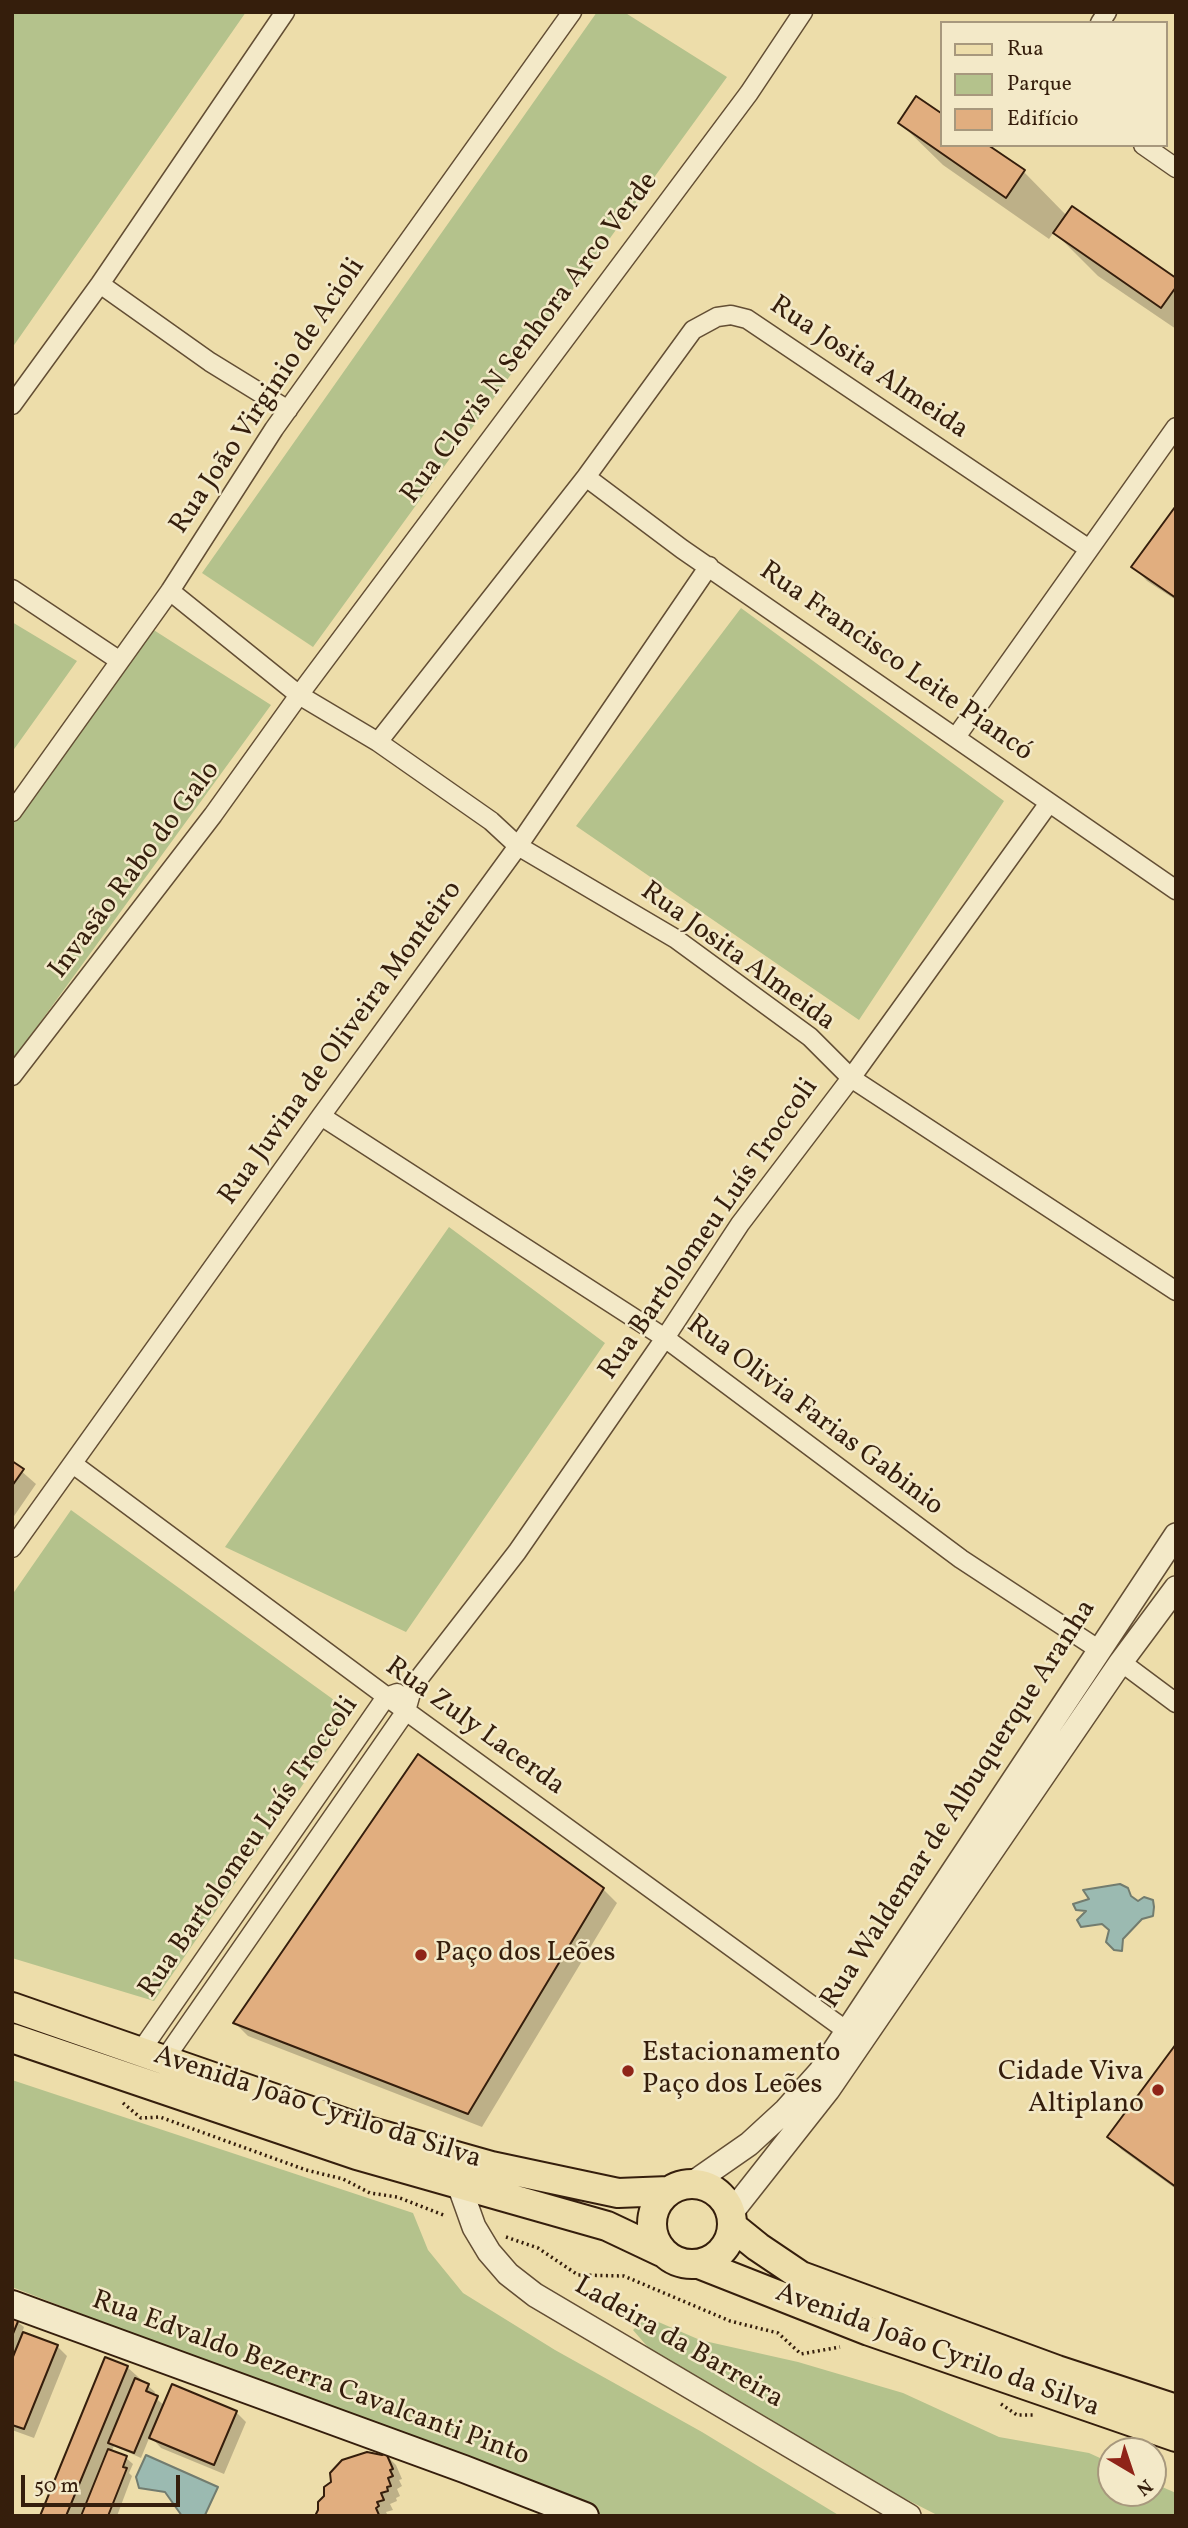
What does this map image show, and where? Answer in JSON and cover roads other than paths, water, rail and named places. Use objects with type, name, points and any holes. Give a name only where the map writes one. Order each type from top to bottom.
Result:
[{"type":"main road","name":"Avenida João Cyrilo da Silva","points":[[12,2007],[372,2132],[491,2166],[618,2193],[681,2187]]},
{"type":"main road","name":"Avenida João Cyrilo da Silva","points":[[12,2038],[357,2155],[607,2226],[662,2252]]},
{"type":"main road","points":[[706,2186],[717,2192],[726,2201],[732,2219],[729,2239],[722,2250],[712,2259],[699,2264],[673,2260],[662,2252],[654,2240],[651,2227],[653,2213],[659,2201],[681,2187],[706,2186]]},
{"type":"main road","name":"Avenida João Cyrilo da Silva","points":[[732,2219],[758,2247],[801,2276],[1044,2366],[1176,2409]]},
{"type":"main road","name":"Avenida João Cyrilo da Silva","points":[[699,2264],[869,2330],[1176,2437]]},
{"type":"main road","name":"Rua Edvaldo Bezerra Cavalcanti Pinto","points":[[12,2304],[585,2516]]},
{"type":"street","points":[[12,405],[100,284],[285,12]]},
{"type":"street","name":"Rua João Virginio de Acioli","points":[[12,812],[170,591],[288,410],[572,12]]},
{"type":"street","name":"Rua Clovis N Senhora Arco Verde","points":[[299,695],[748,93],[803,12]]},
{"type":"street","points":[[1146,147],[1176,168]]},
{"type":"street","points":[[100,284],[210,362],[288,410]]},
{"type":"street","name":"Rua Josita Almeida","points":[[377,742],[586,477],[693,331],[717,317],[731,315],[747,319],[1089,549]]},
{"type":"street","points":[[956,737],[1089,549],[1169,449],[1176,427]]},
{"type":"street","name":"Rua Francisco Leite Piancó","points":[[586,477],[682,549],[1176,890]]},
{"type":"street","name":"Rua Juvina de Oliveira Monteiro","points":[[12,1548],[518,846],[709,566]]},
{"type":"street","points":[[12,589],[120,661]]},
{"type":"street","name":"Rua Josita Almeida","points":[[170,591],[299,695],[377,742],[491,821],[518,846],[676,939],[810,1037],[851,1078],[1176,1291]]},
{"type":"street","name":"Invasão Rabo do Galo","points":[[12,1076],[213,815],[299,695]]},
{"type":"street","name":"Rua Bartolomeu Luís Troccoli","points":[[152,2056],[406,1711],[413,1686],[517,1552],[740,1224],[851,1078],[1049,803]]},
{"type":"street","name":"Rua Olivia Farias Gabinio","points":[[321,1116],[665,1338],[961,1559],[1098,1649]]},
{"type":"street","name":"Rua Zuly Lacerda","points":[[73,1464],[386,1697],[847,2031]]},
{"type":"street","name":"Rua Waldemar de Albuquerque Aranha","points":[[681,2187],[749,2144],[786,2110],[820,2072],[1176,1535]]},
{"type":"street","points":[[732,2219],[828,2090],[1121,1662],[1176,1588]]},
{"type":"street","points":[[1121,1662],[1176,1703]]},
{"type":"street","name":"Rua Bartolomeu Luís Troccoli","points":[[152,2056],[386,1697],[413,1686]]},
{"type":"street","name":"Ladeira da Barreira","points":[[459,2185],[474,2227],[489,2252],[508,2274],[535,2295],[909,2516]]},
{"type":"water","points":[[1120,1884],[1128,1888],[1131,1896],[1138,1901],[1144,1897],[1153,1900],[1154,1907],[1153,1916],[1142,1919],[1123,1939],[1122,1951],[1114,1950],[1106,1942],[1109,1930],[1102,1924],[1081,1927],[1077,1920],[1086,1911],[1076,1910],[1073,1904],[1089,1899],[1083,1890]]},
{"type":"water","points":[[146,2455],[218,2487],[205,2515],[182,2516],[165,2492],[139,2488],[136,2477]]},
{"type":"place","name":"Paço dos Leões","points":[[421,1955]]},
{"type":"place","name":"Estacionamento Paço dos Leões","points":[[628,2071]]},
{"type":"place","name":"Cidade Viva Altiplano","points":[[1158,2090]]}]
